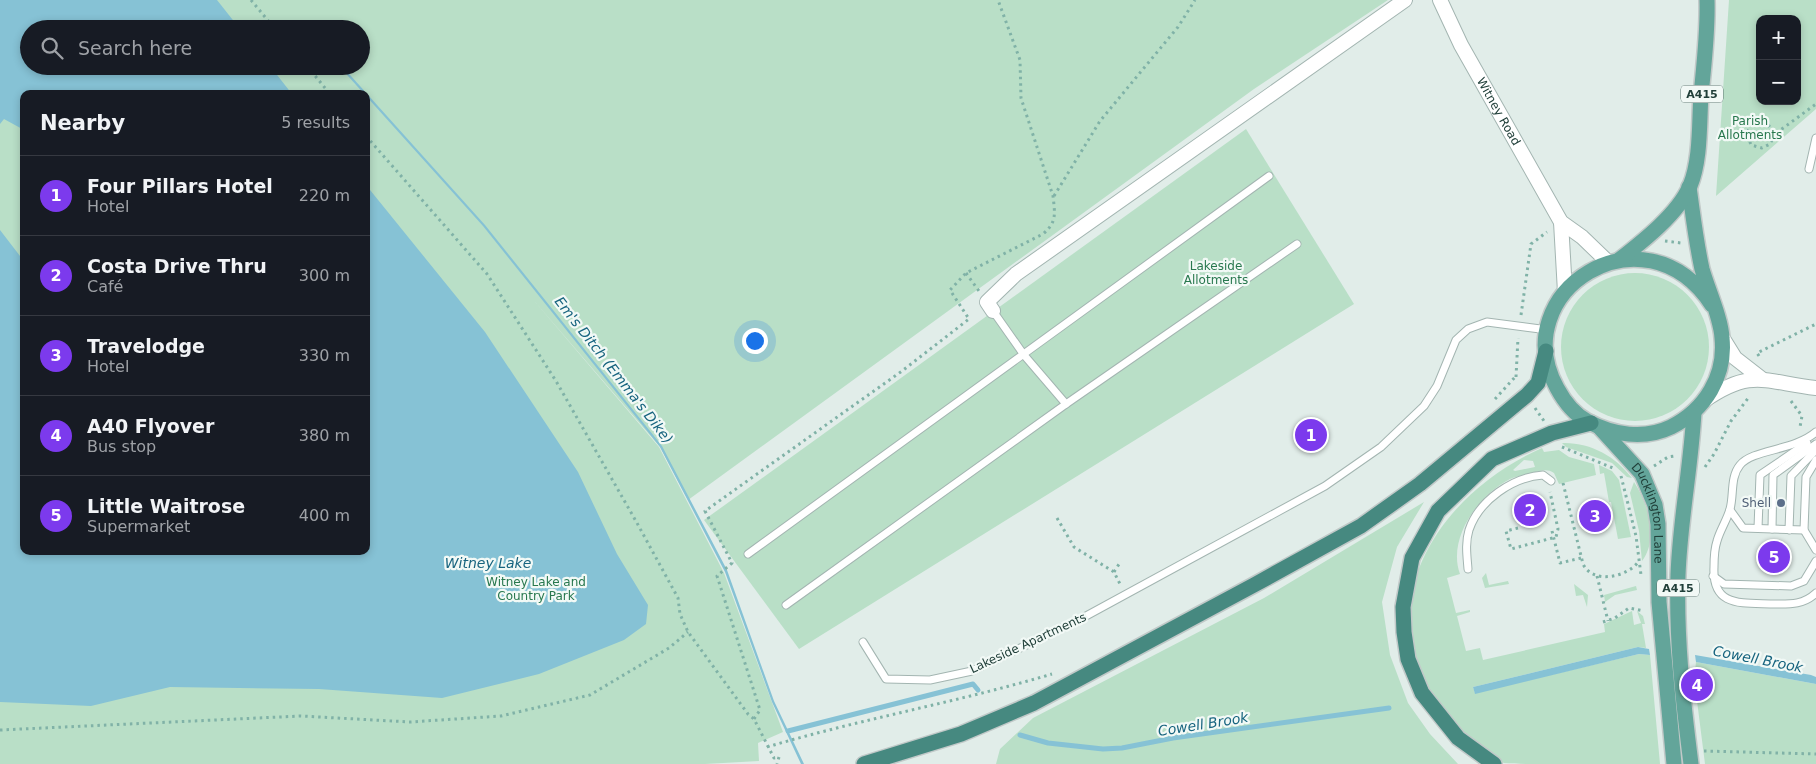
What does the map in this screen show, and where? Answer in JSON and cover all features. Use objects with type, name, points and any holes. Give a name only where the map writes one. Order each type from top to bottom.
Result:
[{"type":"highway","points":[[864,764],[961,734],[1034,703],[1361,526],[1420,484],[1526,396],[1538,383],[1546,351]]},
{"type":"highway","points":[[1494,764],[1458,738],[1422,693],[1408,659],[1403,607],[1412,558],[1438,511],[1492,459],[1552,433],[1595,425]]},
{"type":"main road","name":"A415","points":[[1614,261],[1655,229],[1676,206],[1689,187],[1694,169],[1699,131],[1707,0]]},
{"type":"main road","name":"A415","points":[[1689,187],[1696,241],[1712,305]]},
{"type":"main road","points":[[1650,260],[1666,264],[1693,281],[1712,305],[1722,337],[1720,370],[1705,400],[1694,412],[1665,429],[1649,433],[1632,434],[1595,425],[1572,409],[1554,382],[1546,351],[1548,330],[1557,305],[1566,292],[1589,271],[1614,261],[1650,260]]},
{"type":"main road","name":"Ducklington Lane","points":[[1690,757],[1678,648],[1678,602],[1680,532],[1694,412]]},
{"type":"main road","name":"Ducklington Lane","points":[[1595,425],[1642,474],[1655,505],[1658,524],[1659,602],[1674,764]]},
{"type":"street","points":[[993,311],[988,302],[1016,274],[1405,0]]},
{"type":"street","name":"Witney Road","points":[[1440,0],[1461,45],[1561,222],[1614,261]]},
{"type":"street","name":"Witney Road","points":[[1561,222],[1566,292]]},
{"type":"street","points":[[1722,337],[1735,358],[1762,379]]},
{"type":"street","points":[[1705,400],[1737,381],[1762,379],[1816,388]]},
{"type":"lane","points":[[1809,169],[1816,138]]},
{"type":"lane","points":[[748,554],[1269,176]]},
{"type":"lane","points":[[786,606],[1066,404],[1297,244]]},
{"type":"lane","points":[[993,311],[1024,355],[1066,404]]},
{"type":"lane","name":"Lakeside Apartments","points":[[863,642],[886,679],[930,680],[972,671],[1075,622],[1325,486],[1381,447],[1424,406],[1437,386],[1456,340],[1468,329],[1487,322],[1548,330]]},
{"type":"lane","points":[[1816,432],[1804,442],[1753,456],[1741,464],[1735,473],[1730,510],[1715,546],[1713,576],[1719,593],[1736,602],[1792,605],[1808,600],[1816,593]]},
{"type":"lane","points":[[1758,528],[1760,475],[1816,438]]},
{"type":"lane","points":[[1772,529],[1773,475],[1816,444]]},
{"type":"lane","points":[[1789,530],[1791,476],[1816,450]]},
{"type":"lane","points":[[1816,460],[1806,476],[1804,530],[1816,550]]},
{"type":"lane","points":[[1468,569],[1467,541],[1477,512],[1505,487],[1516,481],[1543,475],[1550,483]]},
{"type":"lane","points":[[1730,510],[1743,528],[1804,530]]},
{"type":"lane","points":[[1713,576],[1724,584],[1791,586],[1804,581],[1816,561]]},
{"type":"path","points":[[251,0],[268,20]]},
{"type":"path","points":[[754,720],[760,710],[717,576],[732,564],[705,511],[902,371],[969,319],[950,290],[966,273],[1043,234],[1052,226],[1055,213],[1054,196],[1022,98],[1020,60],[998,0]]},
{"type":"path","points":[[1054,196],[1100,121],[1178,27],[1195,0]]},
{"type":"path","points":[[314,75],[327,90]]},
{"type":"path","points":[[1775,134],[1767,123],[1758,122],[1750,126],[1747,134],[1751,145],[1762,148],[1770,144],[1775,134],[1816,104]]},
{"type":"path","points":[[370,141],[487,274],[556,382],[637,523],[678,598],[680,614],[688,632],[743,708],[754,720],[767,748],[774,758],[779,757],[777,764]]},
{"type":"path","points":[[1762,379],[1764,366],[1757,353],[1816,324]]},
{"type":"path","points":[[1491,403],[1516,376]]},
{"type":"path","points":[[1558,444],[1565,450],[1613,468],[1621,475],[1642,581]]},
{"type":"path","points":[[1624,486],[1668,457],[1711,460]]},
{"type":"path","points":[[1550,483],[1558,529],[1554,538]]},
{"type":"path","points":[[1563,483],[1585,569],[1597,576],[1608,577],[1631,570],[1639,560]]},
{"type":"path","points":[[1057,518],[1074,546],[1114,572],[1121,585]]},
{"type":"path","points":[[1518,528],[1506,531],[1511,549],[1554,538]]},
{"type":"path","points":[[1552,531],[1560,563],[1581,558]]},
{"type":"path","points":[[1114,572],[1121,560]]},
{"type":"path","points":[[1597,576],[1606,622],[1629,608],[1640,608],[1649,614],[1647,606]]},
{"type":"path","points":[[0,730],[301,716],[410,722],[501,716],[590,695],[669,648],[688,632]]},
{"type":"path","points":[[767,748],[814,734],[1054,674]]},
{"type":"path","points":[[1690,757],[1816,754]]},
{"type":"green space","name":"Witney Lake and Country Park","points":[[0,0],[1388,0],[1254,89],[688,500],[660,447],[530,296],[659,447],[724,573],[783,732],[758,743],[759,761],[705,764],[0,764]]},
{"type":"green space","name":"Parish Allotments","points":[[1729,0],[1816,0],[1816,109],[1716,196]]},
{"type":"green space","name":"Lakeside Allotments","points":[[1246,129],[1354,304],[799,649],[704,520]]},
{"type":"green space","points":[[1635,273],[1663,278],[1676,285],[1687,295],[1697,306],[1704,319],[1709,347],[1704,375],[1697,388],[1687,399],[1676,409],[1663,416],[1635,421],[1607,416],[1594,409],[1583,399],[1573,388],[1566,375],[1561,347],[1566,319],[1573,306],[1583,295],[1594,285],[1607,278]]},
{"type":"green space","points":[[1562,443],[1582,445],[1601,452],[1618,463],[1632,478],[1627,477],[1612,463],[1566,447]]},
{"type":"green space","points":[[1542,448],[1544,452],[1559,450],[1569,457],[1594,464],[1596,475],[1559,484],[1554,473],[1546,470],[1518,476],[1498,486],[1468,519],[1458,547],[1457,561],[1460,574],[1447,578],[1456,613],[1470,610],[1470,612],[1457,616],[1466,651],[1480,648],[1483,660],[1605,632],[1604,624],[1632,611],[1634,625],[1641,623],[1637,611],[1643,616],[1645,624],[1642,624],[1646,648],[1638,647],[1473,687],[1475,693],[1639,654],[1650,655],[1660,764],[1504,763],[1478,748],[1464,734],[1445,712],[1421,673],[1410,634],[1412,595],[1423,558],[1444,524],[1472,494],[1505,468]],"holes":[[[1524,460],[1533,461],[1535,467],[1513,470]]]},
{"type":"green space","points":[[1599,465],[1612,471],[1619,480],[1631,537],[1618,539],[1604,473],[1600,474]]},
{"type":"green space","points":[[1634,482],[1644,500],[1650,521],[1650,542],[1642,561],[1639,531],[1630,493]]},
{"type":"green space","points":[[1424,502],[1397,547],[1382,602],[1390,655],[1408,703],[1430,734],[1458,764],[996,764],[1000,749],[1033,718],[1264,598]]},
{"type":"green space","points":[[1486,573],[1489,585],[1508,581],[1509,584],[1485,588],[1482,578]]},
{"type":"green space","points":[[1574,584],[1588,595],[1587,607],[1583,595],[1576,596]]},
{"type":"green space","points":[[1636,586],[1637,590],[1615,595],[1605,602],[1604,595]]},
{"type":"green space","points":[[1696,662],[1816,684],[1816,764],[1705,764],[1696,693],[1700,692],[1699,680],[1694,680]]},
{"type":"water","points":[[0,0],[217,0],[233,20],[20,20],[20,75],[277,75],[289,90],[20,90],[20,128],[4,119],[0,124]]},
{"type":"water","points":[[347,75],[350,75],[364,90],[361,90]]},
{"type":"water","points":[[370,97],[485,225],[662,446],[727,570],[774,701],[804,764],[801,764],[772,702],[725,572],[660,447],[483,226],[370,100]]},
{"type":"water","name":"Witney Lake","points":[[370,190],[485,332],[578,472],[617,554],[648,605],[646,624],[624,640],[539,674],[442,698],[319,689],[170,687],[91,706],[0,702],[0,230],[20,256],[20,555],[370,555]]},
{"type":"water","points":[[1638,647],[1649,649],[1650,655],[1639,654],[1475,694],[1473,687]]},
{"type":"water","points":[[1695,655],[1811,675],[1816,677],[1816,684],[1696,662]]},
{"type":"waterway","name":"Cowell Brook","points":[[788,731],[973,684],[978,690]]},
{"type":"waterway","name":"Cowell Brook","points":[[1020,735],[1048,743],[1103,749],[1122,748],[1173,738],[1389,708]]},
{"type":"place","name":"Four Pillars Hotel","points":[[1311,435]]},
{"type":"place","name":"Shell","points":[[1781,503]]},
{"type":"place","name":"Costa Drive Thru","points":[[1530,510]]},
{"type":"place","name":"Travelodge","points":[[1595,516]]},
{"type":"place","name":"Little Waitrose","points":[[1774,557]]},
{"type":"place","name":"A40 Flyover","points":[[1697,685]]},
{"type":"water label","name":"Em's Ditch (Emma's Dike)","points":[[614,370]]}]
